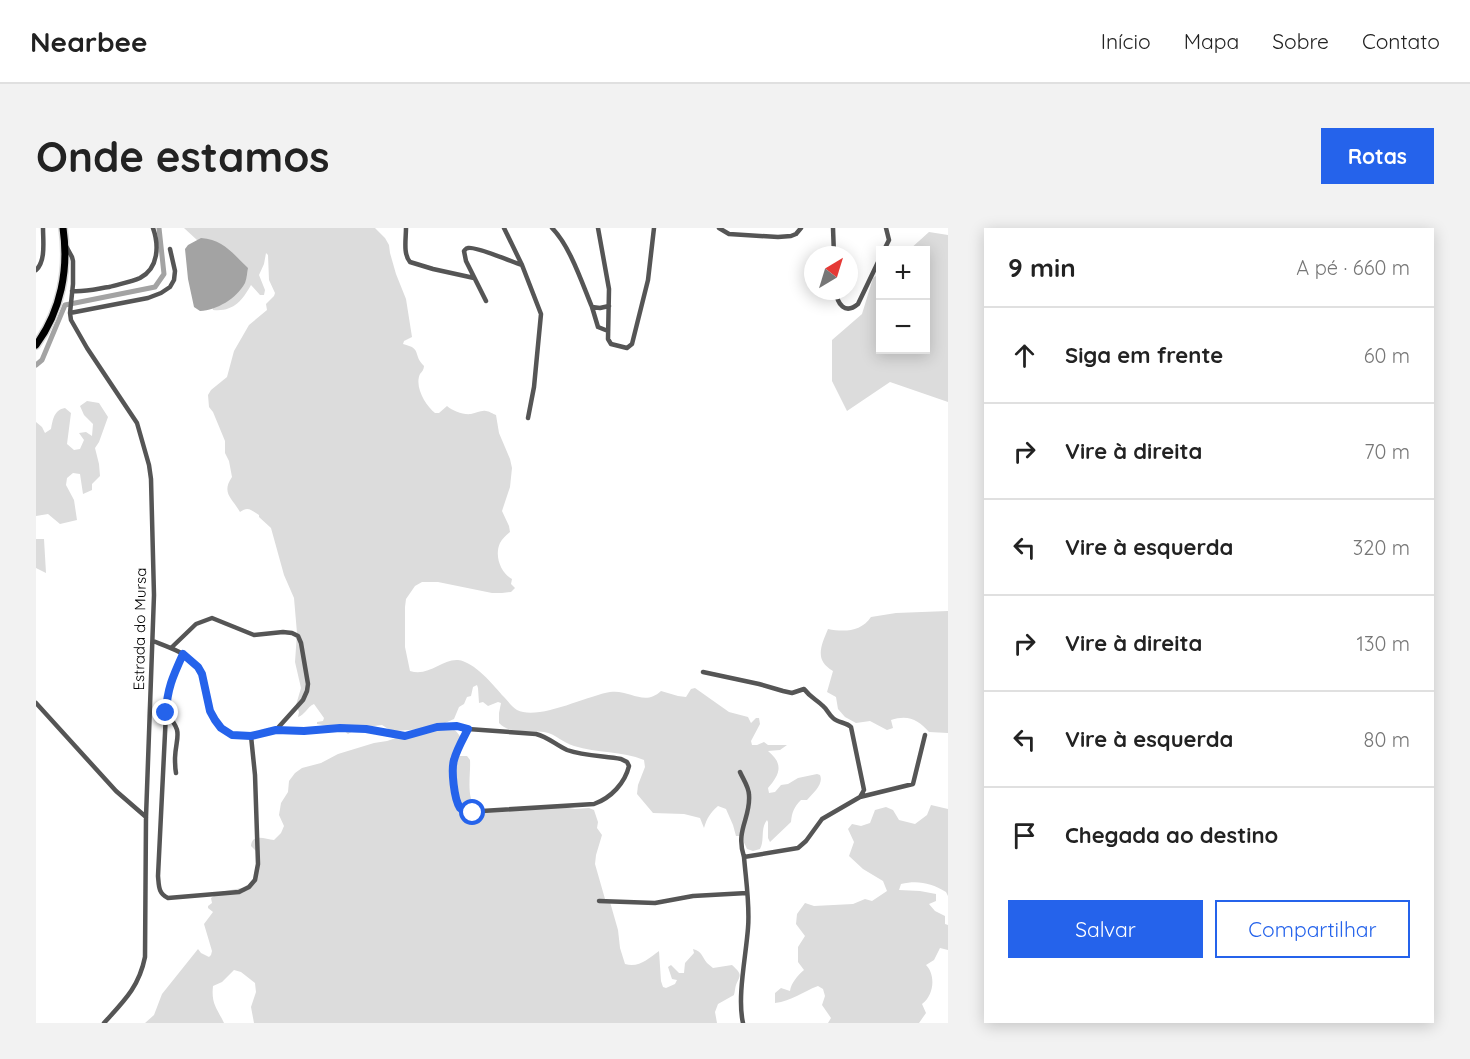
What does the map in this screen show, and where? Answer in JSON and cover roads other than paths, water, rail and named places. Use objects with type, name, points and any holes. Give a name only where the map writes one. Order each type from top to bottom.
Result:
[{"type":"main road","points":[[36,345],[50,322],[58,300],[65,267],[66,246],[63,228]]},
{"type":"street","points":[[36,270],[40,268],[43,258],[43,228]]},
{"type":"street","points":[[72,291],[84,292],[123,284],[144,275],[156,256],[157,238],[153,228]]},
{"type":"street","points":[[406,228],[407,260],[474,278]]},
{"type":"street","points":[[504,228],[542,314],[534,387],[528,418]]},
{"type":"street","points":[[552,228],[566,246],[598,327],[608,331]]},
{"type":"street","points":[[598,228],[607,274],[608,339],[611,344],[627,348],[632,344],[648,280],[654,228]]},
{"type":"street","points":[[719,228],[729,234],[778,237],[791,236],[801,228]]},
{"type":"street","points":[[833,228],[834,246]]},
{"type":"street","points":[[886,228],[890,240],[886,246]]},
{"type":"street","name":"Estrada do Mursa","points":[[66,246],[73,261],[70,313],[73,326],[137,423],[151,480],[153,641],[146,817],[146,944],[142,973],[134,988],[104,1023]]},
{"type":"street","points":[[486,301],[464,251],[469,247],[479,249],[522,266]]},
{"type":"street","points":[[70,313],[148,298],[161,293],[170,287],[174,280],[175,271],[170,249]]},
{"type":"street","points":[[837,300],[847,309],[858,304],[876,266]]},
{"type":"street","points":[[592,307],[609,306]]},
{"type":"street","points":[[171,648],[196,624],[212,618],[254,635],[283,632],[298,636],[308,684],[307,691],[303,700],[276,730]]},
{"type":"street","points":[[153,641],[183,654],[198,667],[202,674],[210,711],[221,728],[232,735],[251,736],[276,730],[304,731],[340,728],[366,729],[405,736],[437,727],[457,726],[545,736],[578,753],[621,759],[629,766],[627,774],[610,796],[594,804],[466,812],[457,801],[453,764],[468,729]]},
{"type":"street","points":[[183,654],[166,697],[158,876],[159,890],[162,895],[168,898],[239,892],[249,887],[255,880],[258,864],[255,775],[251,736]]},
{"type":"street","points":[[703,672],[759,684],[783,692],[792,693],[804,689],[813,699],[821,703],[834,719],[847,723],[851,727],[864,790],[860,796]]},
{"type":"street","points":[[36,703],[116,791],[146,817]]},
{"type":"street","points":[[166,713],[177,727],[179,736],[175,758],[176,773]]},
{"type":"street","points":[[744,857],[798,848],[822,819],[860,796],[913,784],[925,735]]},
{"type":"street","points":[[740,772],[749,793],[740,838],[749,910],[741,1003],[743,1023]]},
{"type":"street","points":[[599,901],[655,903],[693,896],[747,893]]},
{"type":"waterway","points":[[36,365],[42,360],[65,305],[155,287],[164,274],[159,228]]}]
